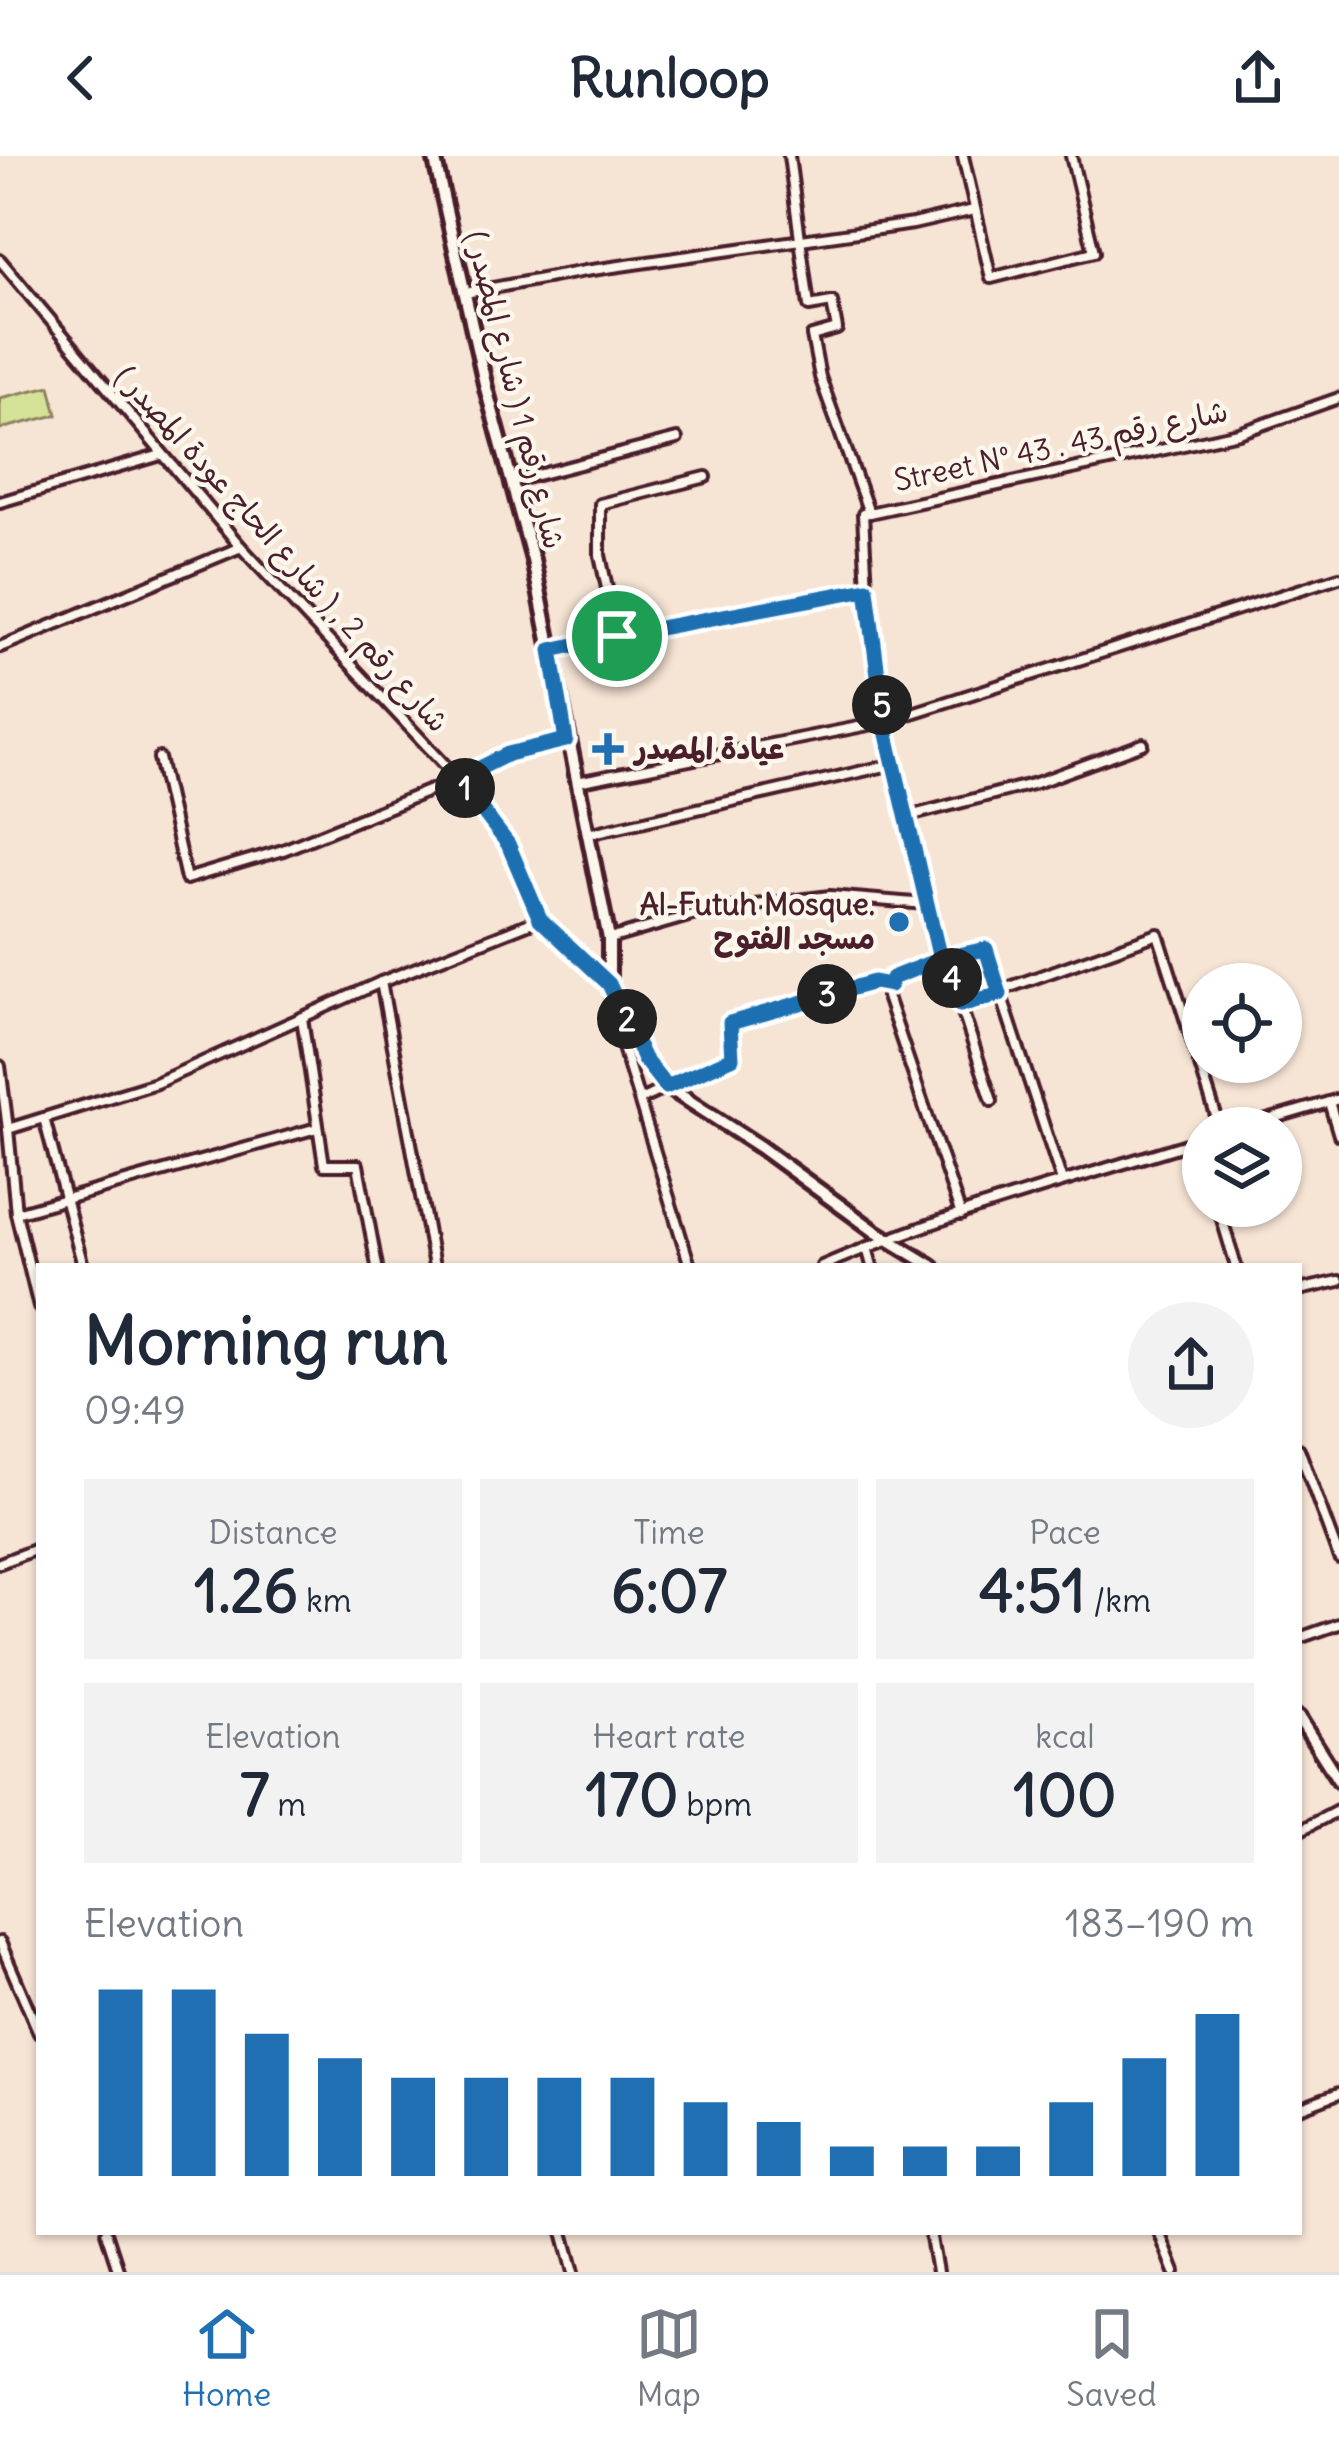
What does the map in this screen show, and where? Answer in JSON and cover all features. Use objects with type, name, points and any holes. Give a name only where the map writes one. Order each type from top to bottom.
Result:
[{"type":"street","name":"شارع رقم 1 ( شارع المصدر )","points":[[434,156],[551,650],[609,939],[613,1016],[689,1263]]},
{"type":"street","points":[[789,156],[809,306],[832,302],[837,329],[812,336],[820,377],[869,513]]},
{"type":"street","points":[[963,156],[991,278],[1094,252],[1071,156]]},
{"type":"street","points":[[465,293],[797,238],[914,224],[974,210]]},
{"type":"street","name":"شارع رقم 2 , ( شارع الحاج عودة المصدر )","points":[[0,260],[241,547],[458,779],[508,844],[540,919],[609,984]]},
{"type":"street","name":"Street N° 43 . شارع رقم 43","points":[[992,1101],[926,904],[884,722],[863,514],[1239,433],[1339,398]]},
{"type":"street","points":[[514,481],[677,439]]},
{"type":"street","points":[[0,502],[161,455]]},
{"type":"street","points":[[617,636],[600,555],[600,504],[706,477]]},
{"type":"street","points":[[0,647],[241,547]]},
{"type":"street","points":[[576,782],[884,722],[1339,577]]},
{"type":"street","points":[[551,650],[867,589]]},
{"type":"street","points":[[159,758],[186,879],[283,850],[508,754],[566,740]]},
{"type":"street","points":[[905,817],[1036,783],[1143,744]]},
{"type":"street","points":[[587,834],[894,764]]},
{"type":"street","points":[[609,939],[706,911],[811,898],[926,904]]},
{"type":"street","points":[[8,1129],[156,1082],[381,982],[540,919]]},
{"type":"street","points":[[960,1005],[1158,934],[1213,1107]]},
{"type":"street","points":[[961,1215],[887,997],[892,978],[943,959],[986,949],[1062,1181]]},
{"type":"street","points":[[381,982],[433,1263]]},
{"type":"street","points":[[640,1100],[732,1058],[730,1023],[874,982],[890,985]]},
{"type":"street","points":[[609,984],[644,1059],[666,1087],[927,1263]]},
{"type":"street","points":[[302,1018],[324,1165],[358,1166],[376,1263]]},
{"type":"street","points":[[0,1066],[8,1129],[4,1147],[36,1294]]},
{"type":"street","points":[[1302,1110],[1334,1101],[1339,1135]]},
{"type":"street","points":[[44,1118],[82,1263]]},
{"type":"street","points":[[16,1213],[317,1128]]},
{"type":"street","points":[[830,1263],[1062,1181],[1182,1146]]},
{"type":"street","points":[[1224,1227],[1235,1263]]},
{"type":"street","points":[[867,1247],[871,1263]]},
{"type":"street","points":[[1302,1289],[1339,1281]]},
{"type":"street","points":[[1302,1457],[1339,1558]]},
{"type":"street","points":[[0,1563],[36,1550]]},
{"type":"street","points":[[1302,1637],[1339,1624]]},
{"type":"street","points":[[1302,1723],[1339,1781]]},
{"type":"street","points":[[1302,1829],[1339,1810]]},
{"type":"street","points":[[0,1942],[36,2026]]},
{"type":"street","points":[[1302,2107],[1339,2093]]},
{"type":"street","points":[[107,2235],[119,2272]]},
{"type":"street","points":[[564,2235],[574,2272]]},
{"type":"street","points":[[931,2235],[937,2272]]},
{"type":"street","points":[[1160,2235],[1175,2272]]},
{"type":"green space","points":[[50,386],[57,415],[0,429],[0,398]]},
{"type":"place","name":"عيادة المصدر","points":[[608,749]]},
{"type":"place","name":"Al-Futuh Mosque. مسجد الفتوح","points":[[899,922]]},
{"type":"route","points":[[617,636],[551,650],[566,740],[508,754],[458,779],[508,844],[540,919],[609,984],[632,1038],[666,1087],[732,1058],[730,1023],[874,982],[890,985],[892,978],[940,959],[986,949],[1000,994],[960,1005],[945,958],[940,959],[884,722],[867,589],[617,636]]}]
